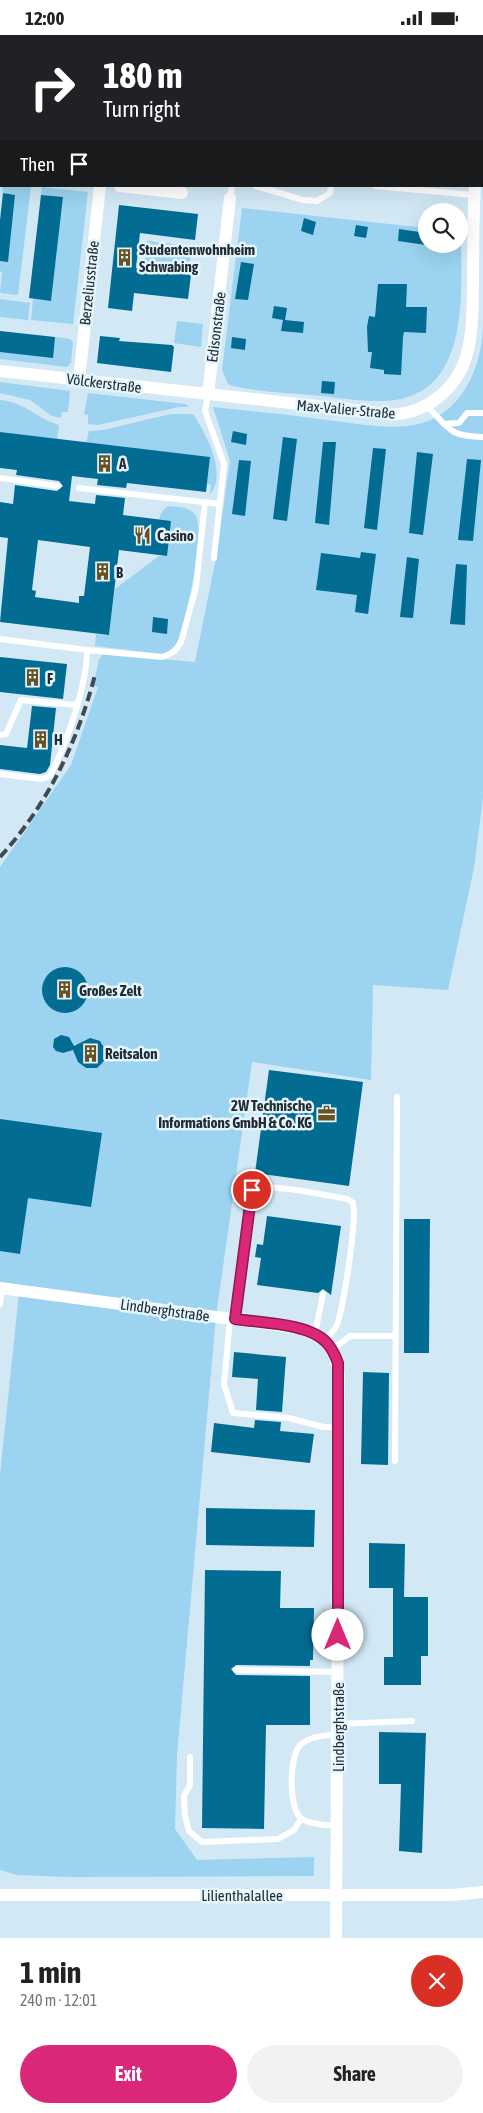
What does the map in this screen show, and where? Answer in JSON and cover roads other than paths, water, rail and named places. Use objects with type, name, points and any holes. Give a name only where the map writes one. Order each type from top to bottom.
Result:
[{"type":"street","name":"Berzeliusstraße","points":[[79,380],[100,187]]},
{"type":"street","points":[[129,187],[182,193]]},
{"type":"street","name":"Max-Valier-Straße","points":[[208,395],[398,414],[414,411],[446,393],[458,378],[466,361],[470,345],[474,191]]},
{"type":"street","name":"Edisonstraße","points":[[208,395],[231,192]]},
{"type":"street","name":"Völckerstraße","points":[[0,371],[208,395]]},
{"type":"street","name":"Lindberghstraße","points":[[1,1288],[291,1327],[324,1341],[339,1376],[336,1938]]},
{"type":"street","name":"Lilienthalallee","points":[[0,1895],[452,1895],[483,1892]]},
{"type":"lane","points":[[259,187],[303,200],[317,201],[330,193],[331,187]]},
{"type":"lane","points":[[395,187],[474,191]]},
{"type":"lane","points":[[208,395],[205,411],[224,464],[214,558]]},
{"type":"lane","points":[[426,405],[450,432],[460,436],[483,437]]},
{"type":"lane","points":[[444,424],[458,423],[467,413],[483,413]]},
{"type":"lane","points":[[0,479],[58,486]]},
{"type":"lane","points":[[79,488],[220,504]]},
{"type":"lane","points":[[0,639],[87,650],[162,657],[170,655],[181,642],[196,587],[205,503]]},
{"type":"lane","points":[[0,775],[41,779],[50,776],[58,759],[83,683],[87,650]]},
{"type":"lane","points":[[0,735],[6,733],[21,700],[76,705]]},
{"type":"lane","points":[[395,1461],[397,1097]]},
{"type":"lane","points":[[324,1341],[338,1324],[354,1218],[353,1203],[348,1199],[258,1187],[252,1190],[224,1384],[234,1413],[289,1418],[323,1427],[339,1427]]},
{"type":"lane","points":[[0,1304],[1,1288]]},
{"type":"lane","points":[[323,1294],[324,1341]]},
{"type":"lane","points":[[324,1341],[350,1336],[396,1336]]},
{"type":"lane","points":[[236,1670],[338,1672]]},
{"type":"lane","points":[[337,1826],[318,1824],[301,1819],[295,1810],[292,1793],[294,1757],[300,1746],[337,1729],[412,1721]]},
{"type":"lane","points":[[190,1757],[190,1785],[184,1796],[185,1816],[189,1831],[202,1842],[278,1839],[294,1829],[301,1819]]},
{"type":"railway","points":[[0,857],[33,816],[59,772],[79,725],[95,675]]},
{"type":"place","name":"Studentenwohnheim Schwabing","points":[[125,258]]},
{"type":"place","name":"A","points":[[105,463]]},
{"type":"place","name":"Casino","points":[[143,535]]},
{"type":"place","name":"B","points":[[102,572]]},
{"type":"place","name":"F","points":[[33,678]]},
{"type":"place","name":"H","points":[[40,739]]},
{"type":"place","name":"Großes Zelt","points":[[65,990]]},
{"type":"place","name":"Reitsalon","points":[[91,1053]]},
{"type":"place","name":"2W Technische Informations GmbH & Co. KG","points":[[326,1114]]}]
